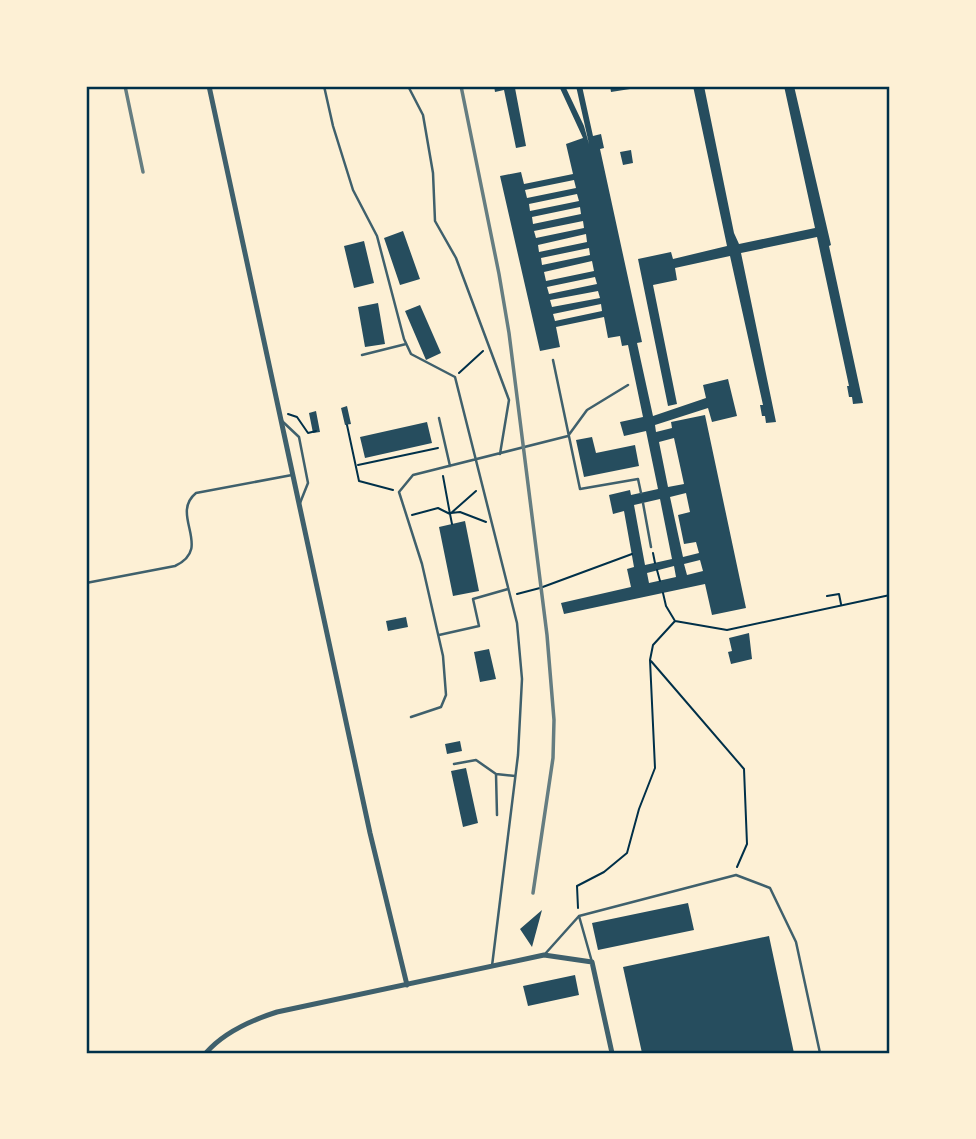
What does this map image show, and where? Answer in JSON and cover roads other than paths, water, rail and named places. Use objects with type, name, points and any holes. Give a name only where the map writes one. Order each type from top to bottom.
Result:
[{"type":"street","points":[[209,86],[370,833],[407,985]]},
{"type":"street","points":[[206,1053],[214,1044],[253,1020],[277,1012],[544,955],[592,962],[612,1053]]},
{"type":"lane","points":[[324,86],[353,190],[377,236],[406,344],[411,354],[455,377],[517,623],[522,678],[516,776],[492,967]]},
{"type":"lane","points":[[408,86],[423,115],[433,173],[435,221],[456,258],[509,400],[500,454]]},
{"type":"lane","points":[[362,355],[406,344]]},
{"type":"lane","points":[[553,360],[580,489],[638,479],[641,493]]},
{"type":"lane","points":[[411,717],[440,707],[446,695],[443,656],[422,564],[399,492],[413,475],[568,436],[587,410],[628,385]]},
{"type":"lane","points":[[439,418],[450,466]]},
{"type":"lane","points":[[280,419],[299,438],[308,483],[299,506]]},
{"type":"lane","points":[[86,583],[176,566],[185,561],[191,554],[192,544],[187,499],[196,493],[292,475]]},
{"type":"lane","points":[[643,503],[651,547]]},
{"type":"lane","points":[[438,635],[479,626],[473,599],[508,589]]},
{"type":"lane","points":[[454,764],[476,760],[496,774],[516,776]]},
{"type":"lane","points":[[496,774],[497,815]]},
{"type":"lane","points":[[544,955],[579,916],[736,875],[770,888],[776,899],[796,942],[820,1053]]},
{"type":"lane","points":[[579,916],[592,962]]},
{"type":"railway","points":[[125,86],[143,172]]},
{"type":"railway","points":[[461,86],[509,333],[547,635],[554,720],[553,758],[533,893]]}]
